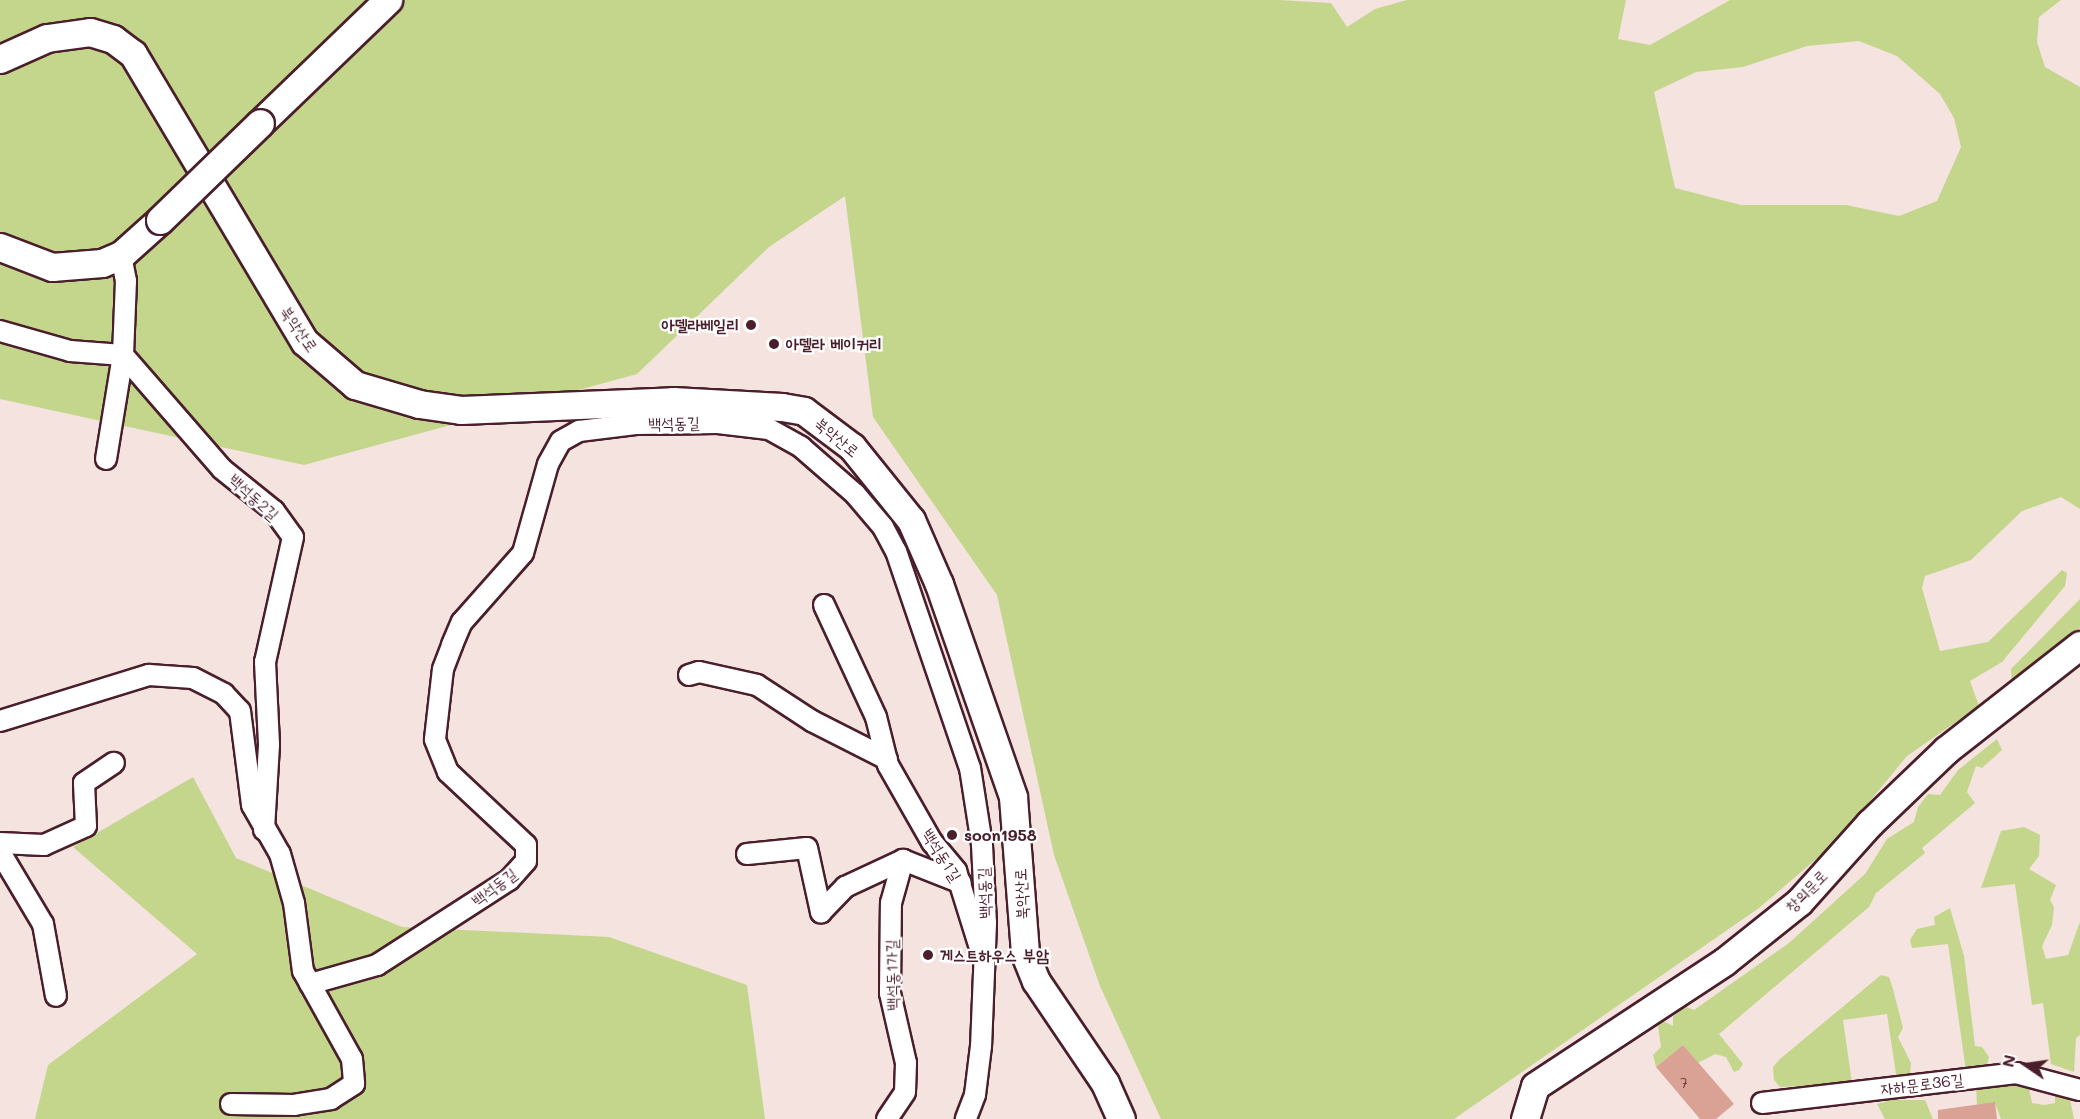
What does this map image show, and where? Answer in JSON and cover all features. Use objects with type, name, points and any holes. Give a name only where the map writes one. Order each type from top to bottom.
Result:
[{"type":"street","points":[[0,247],[52,267],[102,263],[122,255],[388,0]]},
{"type":"street","name":"북악산로","points":[[0,59],[47,38],[90,33],[112,39],[133,54],[305,342],[355,385],[419,404],[461,410],[673,400],[782,407],[804,411],[852,447],[911,520],[939,584],[1013,797],[1025,954],[1036,981],[1105,1083],[1121,1119]]},
{"type":"street","points":[[106,459],[123,355],[126,281],[122,255]]},
{"type":"street","points":[[0,331],[70,351],[123,355]]},
{"type":"street","name":"백석동2길","points":[[123,355],[222,469],[274,511],[293,537],[265,662],[270,745],[264,833]]},
{"type":"street","name":"백석동길","points":[[310,984],[377,965],[509,880],[526,861],[526,845],[448,772],[435,739],[443,669],[462,622],[523,554],[548,464],[561,441],[579,431],[636,424],[718,423],[769,429],[801,447],[855,494],[883,527],[900,561],[970,768],[982,845],[981,1046],[975,1095],[966,1119]]},
{"type":"street","name":"백석동1길","points":[[824,605],[876,717],[887,759],[932,842],[961,884],[982,957]]},
{"type":"street","name":"창의문로","points":[[1525,1119],[1535,1086],[1725,961],[1790,910],[1946,750],[2080,645]]},
{"type":"street","points":[[689,675],[699,672],[758,685],[812,721],[887,759]]},
{"type":"street","points":[[0,721],[123,679],[149,675],[193,678],[224,694],[240,711],[252,805],[264,833],[280,854],[294,903],[303,971],[352,1059],[354,1083],[331,1099],[295,1105],[231,1104]]},
{"type":"street","points":[[0,843],[44,845],[86,826],[84,783],[114,763]]},
{"type":"street","points":[[747,854],[807,848],[821,912],[845,887],[903,860],[961,884]]},
{"type":"street","points":[[0,852],[43,924],[56,996]]},
{"type":"street","name":"백석동1가길","points":[[886,1119],[905,1092],[906,1063],[890,993],[891,903],[903,860]]},
{"type":"street","name":"자하문로36길","points":[[1762,1103],[2016,1072],[2080,1089]]},
{"type":"green space","points":[[0,0],[1279,0],[1331,3],[1347,27],[1375,9],[1407,0],[1626,0],[1618,39],[1650,45],[1730,0],[2061,0],[2039,17],[2037,42],[2045,67],[2080,87],[2080,509],[2061,497],[2022,511],[1971,560],[1925,576],[1922,588],[1940,651],[1988,642],[2062,570],[2067,573],[2065,586],[2002,662],[1970,681],[1979,706],[1907,756],[1836,842],[1759,908],[1454,1119],[1161,1119],[1100,986],[1054,855],[997,595],[873,417],[845,196],[769,247],[637,374],[304,465],[0,399]],"holes":[[[1859,41],[1897,56],[1940,94],[1954,118],[1961,147],[1937,201],[1899,216],[1846,205],[1741,205],[1675,188],[1654,92],[1696,72],[1743,67],[1807,46]]]},
{"type":"green space","points":[[2080,599],[2080,628],[2012,687],[2011,669]]},
{"type":"green space","points":[[1997,739],[2002,750],[1982,768],[1976,766],[1967,792],[1975,803],[1922,848],[1925,853],[1876,893],[1869,907],[1719,1034],[1743,1064],[1739,1070],[1734,1072],[1726,1057],[1715,1054],[1698,1063],[1683,1045],[1656,1067],[1653,1055],[1661,1047],[1658,1026],[1663,1021],[1673,1026],[1673,1017],[1684,1006],[1694,1010],[1789,943],[1865,874],[1887,839],[1914,822],[1918,807],[1928,794],[1940,795],[1958,770]]},
{"type":"green space","points":[[193,777],[236,858],[402,927],[609,937],[747,985],[765,1119],[35,1119],[48,1065],[197,954],[73,847]]},
{"type":"green space","points":[[2024,827],[2040,835],[2039,856],[2029,869],[2056,885],[2050,900],[2054,907],[2052,925],[2042,946],[2046,959],[2068,955],[2080,922],[2080,1035],[2076,1038],[2074,1072],[2051,1064],[2043,1003],[2032,1005],[2015,884],[1981,888],[2001,831]]},
{"type":"green space","points":[[1950,908],[1964,956],[1975,1046],[1982,1047],[1989,1057],[1986,1069],[1966,1071],[1948,944],[1912,948],[1910,940],[1917,929],[1935,925],[1934,917]]},
{"type":"green space","points":[[1881,975],[1889,977],[1893,989],[1903,1028],[1898,1037],[1911,1063],[1910,1075],[1897,1081],[1887,1014],[1843,1020],[1852,1083],[1780,1087],[1774,1080],[1773,1067],[1780,1059]]},
{"type":"green space","points":[[2003,1083],[2029,1089],[2032,1103],[2044,1105],[2055,1103],[2055,1093],[2069,1094],[2074,1119],[2001,1119],[1995,1103],[1977,1105],[1976,1085]]},
{"type":"green space","points":[[1891,1100],[1925,1100],[1933,1119],[1885,1119],[1877,1104]]},
{"type":"building","points":[[1683,1045],[1734,1104],[1716,1119],[1700,1119],[1656,1067]]},
{"type":"building","points":[[1995,1102],[1997,1119],[1938,1119],[1938,1110]]},
{"type":"place","name":"아델라베일리","points":[[751,325]]},
{"type":"place","name":"아델라 베이커리","points":[[774,344]]},
{"type":"place","name":"soon1958","points":[[952,835]]},
{"type":"place","name":"게스트하우스 부암","points":[[928,955]]}]
